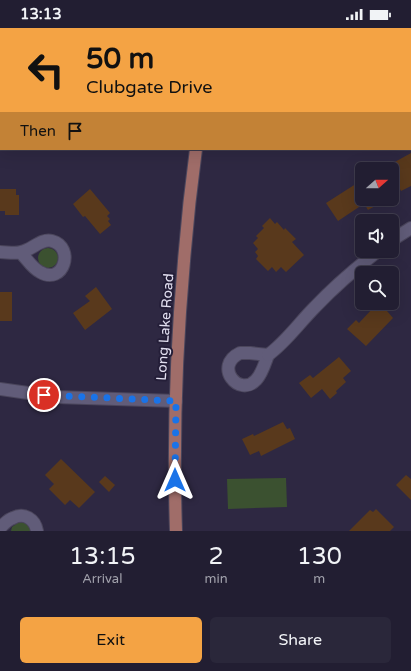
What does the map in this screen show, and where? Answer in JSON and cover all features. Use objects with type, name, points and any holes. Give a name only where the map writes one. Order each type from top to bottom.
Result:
[{"type":"main road","name":"Long Lake Road","points":[[176,531],[176,401],[181,294],[196,150]]},
{"type":"street","points":[[399,236],[411,228]]},
{"type":"street","points":[[0,252],[21,253]]},
{"type":"street","points":[[268,355],[284,342],[326,295],[369,258]]},
{"type":"street","points":[[0,389],[56,397],[176,401]]},
{"type":"street","points":[[0,528],[10,519],[20,515],[30,518],[34,522],[37,531]]},
{"type":"green space","points":[[48,248],[55,251],[58,258],[55,265],[48,268],[41,265],[38,258],[41,251]]},
{"type":"green space","points":[[286,478],[287,507],[228,509],[227,479]]},
{"type":"green space","points":[[19,522],[27,524],[31,531],[11,531],[12,527]]},
{"type":"building","points":[[411,153],[411,186],[401,191],[399,187],[399,162],[395,162]]},
{"type":"building","points":[[355,184],[355,206],[360,206],[338,221],[326,203]]},
{"type":"building","points":[[0,189],[16,189],[16,195],[19,195],[19,215],[5,215],[5,211],[0,211]]},
{"type":"building","points":[[90,189],[110,213],[107,216],[110,219],[108,221],[111,225],[100,234],[85,216],[83,217],[73,204]]},
{"type":"building","points":[[366,206],[375,206],[368,210]]},
{"type":"building","points":[[270,218],[275,224],[277,222],[284,230],[285,228],[296,239],[292,242],[304,255],[286,272],[281,267],[276,272],[272,267],[268,271],[256,259],[258,256],[255,252],[258,249],[253,243],[258,238],[256,236],[264,228],[262,226]]},
{"type":"building","points":[[96,287],[112,309],[85,330],[73,313],[90,301],[85,296]]},
{"type":"building","points":[[0,292],[12,292],[12,321],[0,321]]},
{"type":"building","points":[[371,310],[388,310],[387,311],[393,318],[366,346],[347,329],[356,320],[359,323]]},
{"type":"building","points":[[339,357],[351,371],[343,378],[346,382],[330,399],[322,389],[311,398],[299,383],[310,375],[313,378]]},
{"type":"building","points":[[283,422],[287,429],[290,428],[295,439],[261,456],[259,451],[250,455],[242,439],[253,434],[254,436]]},
{"type":"building","points":[[61,459],[95,492],[79,508],[70,500],[65,505],[49,489],[54,484],[45,475]]},
{"type":"building","points":[[406,475],[411,479],[411,500],[396,485]]},
{"type":"building","points":[[105,476],[115,485],[109,492],[99,482]]},
{"type":"building","points":[[376,509],[394,527],[390,531],[349,531],[370,510],[373,512]]},
{"type":"route","points":[[44,395],[72,398],[176,401],[175,480]]}]
